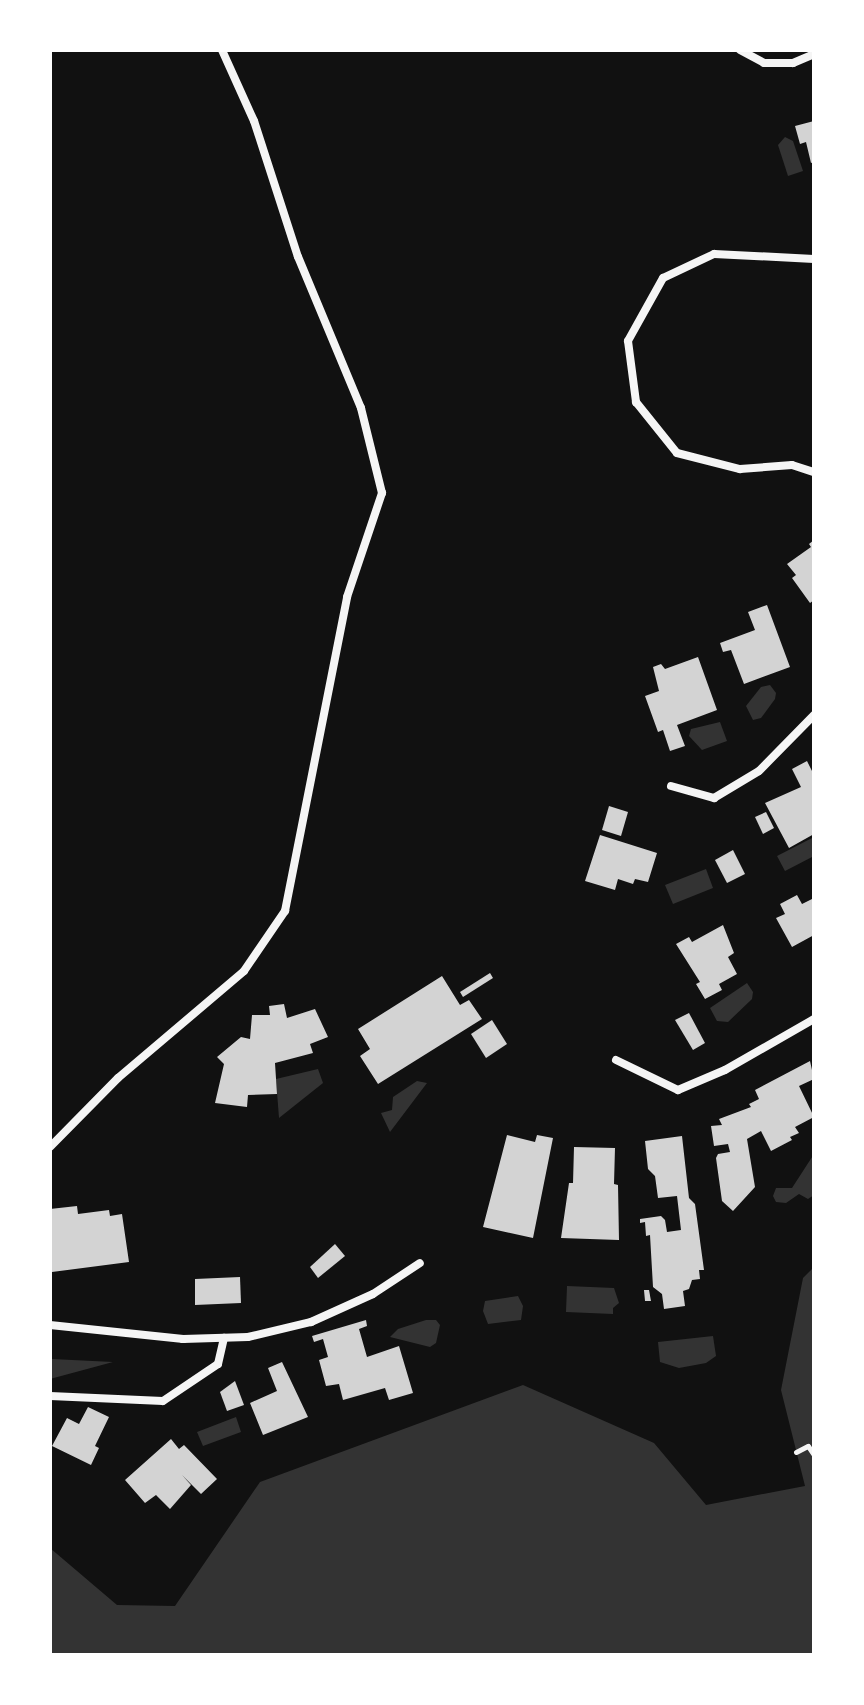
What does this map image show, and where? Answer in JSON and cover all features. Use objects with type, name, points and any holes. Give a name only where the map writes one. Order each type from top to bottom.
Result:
[{"type":"street","points":[[50,1147],[118,1078],[244,971],[285,911],[347,597],[382,493],[361,408],[298,257],[254,121],[222,50]]},
{"type":"street","points":[[740,50],[764,63],[793,63],[814,54]]},
{"type":"street","points":[[814,259],[714,254],[663,278],[628,341],[636,402],[677,453],[740,469],[792,465],[814,472]]},
{"type":"street","points":[[671,786],[714,798],[759,771],[814,715]]},
{"type":"street","points":[[616,1060],[678,1090],[725,1070],[814,1019]]},
{"type":"street","points":[[50,1325],[183,1339],[248,1337],[311,1322],[373,1294],[420,1263]]},
{"type":"street","points":[[50,1396],[163,1401],[218,1364],[224,1338]]},
{"type":"path","points":[[796,1452],[808,1446],[814,1455]]},
{"type":"shaded area","points":[[785,137],[793,141],[803,171],[788,176],[778,145]]},
{"type":"shaded area","points":[[770,685],[776,693],[775,699],[761,718],[753,720],[746,706],[761,687]]},
{"type":"shaded area","points":[[720,722],[727,741],[702,750],[689,736],[691,729]]},
{"type":"shaded area","points":[[814,837],[814,856],[785,871],[777,856]]},
{"type":"shaded area","points":[[706,869],[713,888],[673,904],[665,885]]},
{"type":"shaded area","points":[[747,983],[753,992],[752,999],[728,1022],[717,1021],[710,1008]]},
{"type":"shaded area","points":[[318,1069],[323,1083],[279,1118],[276,1079]]},
{"type":"shaded area","points":[[417,1081],[427,1083],[390,1132],[381,1113],[392,1110],[393,1097]]},
{"type":"shaded area","points":[[814,1154],[814,1195],[808,1199],[799,1194],[786,1203],[776,1202],[773,1196],[776,1188],[792,1188]]},
{"type":"shaded area","points":[[814,1267],[814,1655],[50,1655],[50,1548],[117,1605],[175,1606],[260,1482],[523,1385],[654,1443],[706,1505],[805,1486],[781,1390],[803,1278]]},
{"type":"shaded area","points":[[567,1286],[614,1288],[619,1303],[613,1308],[613,1314],[566,1312]]},
{"type":"shaded area","points":[[518,1296],[523,1306],[521,1320],[488,1324],[483,1311],[485,1301]]},
{"type":"shaded area","points":[[436,1320],[440,1325],[436,1343],[430,1347],[390,1337],[398,1329]]},
{"type":"shaded area","points":[[713,1336],[716,1356],[706,1363],[679,1368],[660,1362],[658,1342]]},
{"type":"shaded area","points":[[52,1359],[113,1362],[50,1379]]},
{"type":"shaded area","points":[[236,1417],[241,1432],[203,1446],[197,1432]]},
{"type":"building","points":[[814,121],[814,162],[811,163],[806,142],[800,144],[795,126]]},
{"type":"building","points":[[814,540],[814,600],[810,603],[792,578],[796,575],[787,564],[811,547],[809,544]]},
{"type":"building","points":[[767,605],[790,667],[744,684],[731,650],[723,652],[720,643],[755,630],[748,612]]},
{"type":"building","points":[[698,657],[717,710],[677,725],[685,746],[670,751],[663,730],[658,732],[645,696],[659,691],[653,667],[661,664],[665,669]]},
{"type":"building","points":[[807,761],[814,775],[814,834],[789,848],[765,803],[801,787],[792,769]]},
{"type":"building","points":[[609,806],[628,812],[621,836],[602,830]]},
{"type":"building","points":[[766,812],[774,828],[763,834],[755,817]]},
{"type":"building","points":[[600,835],[657,853],[648,882],[635,879],[633,884],[618,879],[615,890],[585,881]]},
{"type":"building","points":[[733,850],[745,874],[727,883],[715,860]]},
{"type":"building","points":[[797,895],[802,904],[814,898],[814,935],[792,947],[776,918],[785,914],[780,904]]},
{"type":"building","points":[[723,925],[734,953],[728,957],[737,974],[719,984],[722,990],[705,999],[696,984],[700,982],[676,944],[689,937],[692,942]]},
{"type":"building","points":[[490,973],[493,978],[463,997],[460,992]]},
{"type":"building","points":[[442,976],[460,1005],[469,1000],[482,1019],[378,1084],[360,1056],[370,1049],[358,1029]]},
{"type":"building","points":[[284,1004],[287,1018],[315,1009],[328,1037],[310,1044],[313,1053],[275,1063],[277,1094],[248,1095],[247,1107],[215,1103],[224,1064],[217,1057],[241,1037],[250,1039],[252,1015],[270,1015],[269,1006]]},
{"type":"building","points":[[689,1013],[705,1043],[693,1050],[675,1020]]},
{"type":"building","points":[[492,1020],[507,1044],[486,1058],[471,1034]]},
{"type":"building","points":[[810,1061],[814,1079],[799,1086],[814,1117],[795,1127],[799,1133],[790,1137],[792,1140],[771,1151],[761,1131],[747,1139],[755,1187],[733,1211],[722,1201],[716,1158],[718,1154],[730,1152],[728,1144],[714,1146],[711,1126],[722,1125],[719,1119],[751,1107],[749,1104],[759,1099],[755,1090]]},
{"type":"building","points":[[507,1135],[535,1142],[537,1135],[553,1138],[533,1238],[483,1227]]},
{"type":"building","points":[[682,1136],[689,1198],[695,1204],[704,1270],[699,1270],[700,1279],[692,1280],[689,1289],[683,1291],[685,1306],[664,1309],[662,1294],[653,1287],[650,1235],[646,1236],[645,1222],[640,1223],[640,1219],[661,1216],[667,1232],[681,1230],[677,1196],[658,1198],[655,1176],[648,1169],[645,1141]]},
{"type":"building","points":[[574,1147],[615,1148],[614,1184],[618,1185],[619,1240],[561,1238],[569,1183],[573,1183]]},
{"type":"building","points":[[77,1206],[78,1214],[109,1210],[110,1216],[122,1214],[129,1262],[52,1272],[50,1209]]},
{"type":"building","points":[[335,1244],[345,1256],[318,1278],[310,1267]]},
{"type":"building","points":[[240,1277],[241,1303],[195,1305],[195,1279]]},
{"type":"building","points":[[644,1290],[649,1290],[651,1301],[645,1301]]},
{"type":"building","points":[[366,1320],[367,1326],[359,1329],[367,1357],[399,1346],[413,1393],[389,1400],[385,1388],[343,1400],[339,1384],[326,1386],[319,1360],[328,1357],[323,1339],[314,1342],[312,1336]]},
{"type":"building","points":[[282,1362],[308,1417],[263,1435],[250,1403],[277,1391],[268,1368]]},
{"type":"building","points":[[235,1381],[244,1405],[227,1411],[220,1392]]},
{"type":"building","points":[[88,1407],[109,1417],[95,1446],[99,1448],[91,1465],[52,1446],[67,1418],[79,1424]]},
{"type":"building","points":[[171,1439],[179,1449],[184,1445],[217,1479],[201,1494],[182,1475],[191,1485],[170,1509],[156,1495],[145,1503],[125,1480]]}]
